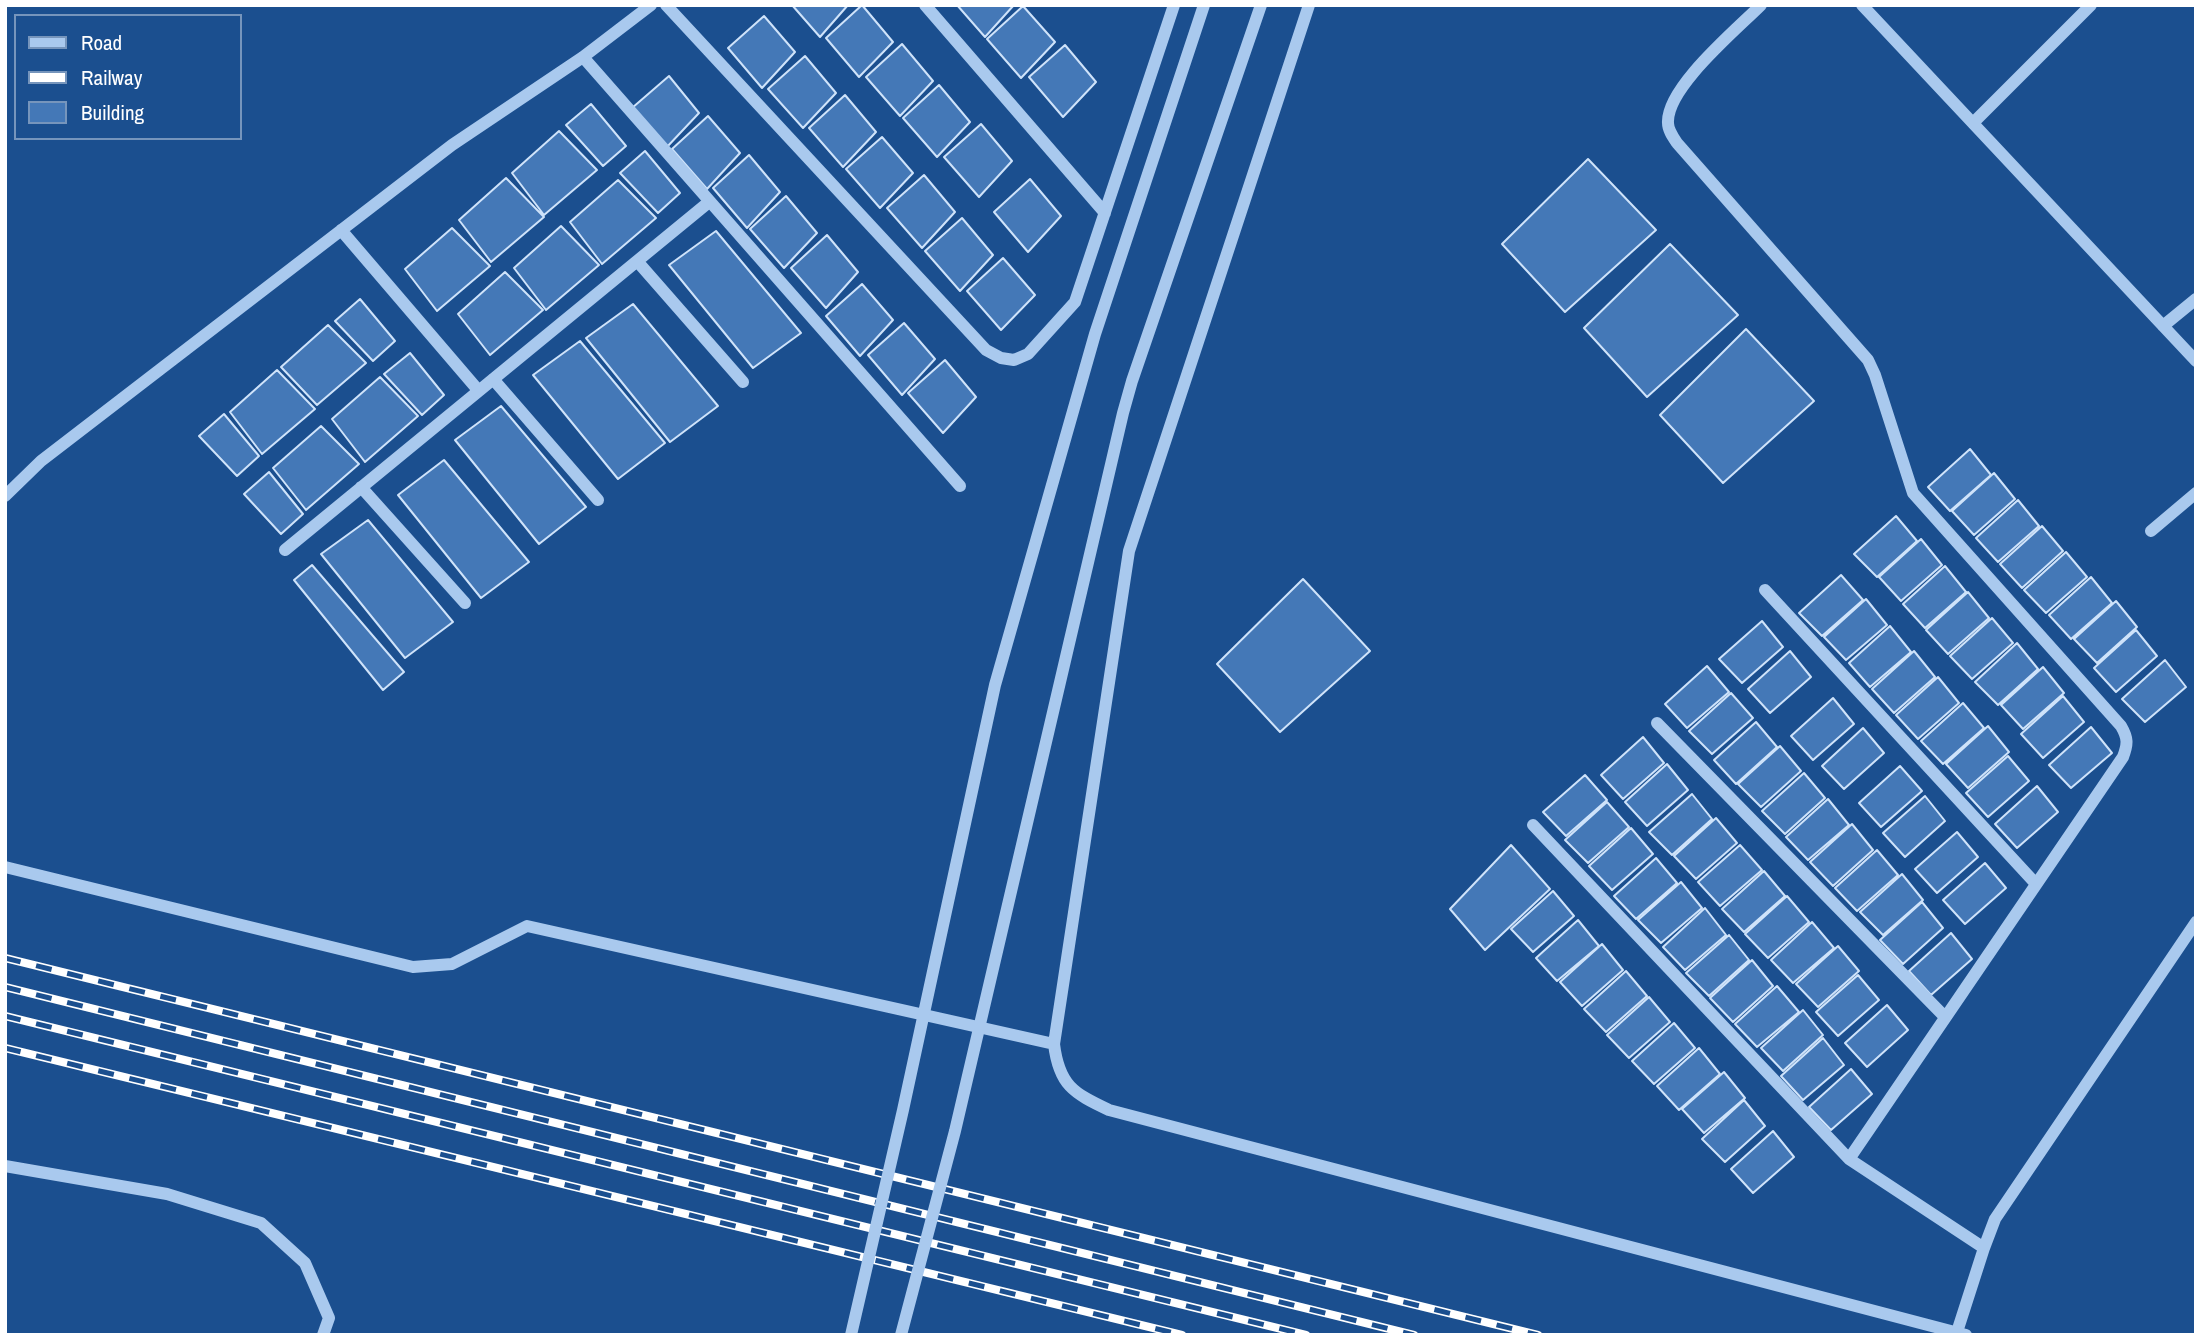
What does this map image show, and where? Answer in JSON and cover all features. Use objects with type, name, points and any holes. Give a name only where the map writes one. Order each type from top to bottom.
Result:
[{"type":"street","points":[[5,496],[41,461],[341,230],[453,145],[583,57],[651,5]]},
{"type":"street","points":[[666,5],[986,350],[1001,358],[1014,359],[1028,354],[1075,302],[1174,5]]},
{"type":"street","points":[[925,5],[1105,213]]},
{"type":"street","points":[[851,1335],[906,1097],[995,685],[1095,334],[1204,5]]},
{"type":"street","points":[[901,1335],[955,1131],[1132,381],[1261,5]]},
{"type":"street","points":[[1309,5],[1129,551],[1054,1044],[1057,1066],[1069,1086],[1086,1099],[1110,1110],[1962,1334],[1984,1248],[1995,1219],[2196,922]]},
{"type":"street","points":[[1761,5],[1687,80],[1669,109],[1667,126],[1677,143],[1868,360],[1907,481],[1917,499],[2121,726],[2128,746],[1849,1159]]},
{"type":"street","points":[[1862,5],[2196,361]]},
{"type":"street","points":[[1973,123],[2091,5]]},
{"type":"street","points":[[583,57],[960,486]]},
{"type":"street","points":[[285,550],[709,201]]},
{"type":"street","points":[[341,230],[478,390]]},
{"type":"street","points":[[637,261],[743,382]]},
{"type":"street","points":[[2163,326],[2196,299]]},
{"type":"street","points":[[493,379],[598,500]]},
{"type":"street","points":[[362,487],[465,603]]},
{"type":"street","points":[[2151,531],[2196,493]]},
{"type":"street","points":[[1765,590],[2036,884]]},
{"type":"street","points":[[1657,723],[1945,1017]]},
{"type":"street","points":[[1533,825],[1849,1159],[1984,1248]]},
{"type":"street","points":[[5,867],[413,967],[452,964],[527,926],[1054,1044]]},
{"type":"street","points":[[5,1166],[167,1194],[261,1223],[305,1263],[329,1318],[323,1335]]},
{"type":"building","points":[[792,5],[848,5],[820,37]]},
{"type":"building","points":[[862,5],[893,42],[859,77],[826,38]]},
{"type":"building","points":[[957,5],[1014,5],[985,37]]},
{"type":"building","points":[[1023,6],[1055,42],[1021,78],[987,39]]},
{"type":"building","points":[[764,16],[795,52],[762,88],[728,48]]},
{"type":"building","points":[[902,44],[933,81],[900,116],[866,77]]},
{"type":"building","points":[[1065,45],[1096,82],[1063,117],[1029,77]]},
{"type":"building","points":[[805,56],[836,93],[803,128],[768,89]]},
{"type":"building","points":[[669,76],[699,113],[666,148],[632,108]]},
{"type":"building","points":[[939,85],[970,122],[937,157],[903,118]]},
{"type":"building","points":[[845,95],[876,132],[843,167],[809,128]]},
{"type":"building","points":[[591,104],[626,146],[603,166],[566,125]]},
{"type":"building","points":[[708,116],[740,153],[707,189],[672,149]]},
{"type":"building","points":[[981,124],[1012,161],[979,197],[944,157]]},
{"type":"building","points":[[559,131],[597,170],[544,215],[512,173]]},
{"type":"building","points":[[882,137],[913,173],[880,208],[846,169]]},
{"type":"building","points":[[645,151],[680,193],[658,213],[620,173]]},
{"type":"building","points":[[749,155],[780,192],[747,228],[713,188]]},
{"type":"building","points":[[1588,159],[1656,230],[1565,312],[1502,244]]},
{"type":"building","points":[[924,175],[955,212],[922,248],[887,208]]},
{"type":"building","points":[[506,178],[544,217],[491,262],[459,220]]},
{"type":"building","points":[[1030,179],[1061,216],[1028,252],[994,212]]},
{"type":"building","points":[[618,180],[656,218],[602,264],[570,222]]},
{"type":"building","points":[[786,196],[817,233],[784,268],[750,229]]},
{"type":"building","points":[[962,218],[993,255],[960,291],[925,251]]},
{"type":"building","points":[[561,226],[599,265],[546,310],[514,268]]},
{"type":"building","points":[[452,228],[490,266],[437,311],[405,269]]},
{"type":"building","points":[[716,231],[801,333],[753,368],[669,265]]},
{"type":"building","points":[[827,235],[858,272],[826,308],[791,268]]},
{"type":"building","points":[[1670,244],[1738,315],[1647,397],[1584,328]]},
{"type":"building","points":[[1003,258],[1035,295],[1001,330],[967,291]]},
{"type":"building","points":[[505,272],[543,310],[490,355],[458,314]]},
{"type":"building","points":[[862,284],[893,320],[860,356],[826,316]]},
{"type":"building","points":[[360,299],[395,341],[373,361],[335,321]]},
{"type":"building","points":[[633,304],[718,406],[670,442],[586,338]]},
{"type":"building","points":[[904,323],[935,359],[902,395],[868,355]]},
{"type":"building","points":[[328,325],[366,363],[317,405],[281,367]]},
{"type":"building","points":[[1746,329],[1814,401],[1723,483],[1660,415]]},
{"type":"building","points":[[580,341],[665,443],[618,479],[533,375]]},
{"type":"building","points":[[410,353],[444,395],[422,415],[384,374]]},
{"type":"building","points":[[945,360],[976,397],[943,433],[908,393]]},
{"type":"building","points":[[277,370],[315,409],[262,454],[230,412]]},
{"type":"building","points":[[380,377],[418,416],[365,462],[332,419]]},
{"type":"building","points":[[501,406],[586,507],[539,544],[455,440]]},
{"type":"building","points":[[224,414],[259,456],[237,476],[199,436]]},
{"type":"building","points":[[321,426],[359,464],[306,510],[273,468]]},
{"type":"building","points":[[1970,449],[1991,475],[1950,511],[1928,487]]},
{"type":"building","points":[[444,460],[529,562],[481,598],[398,495]]},
{"type":"building","points":[[269,472],[303,514],[281,534],[244,494]]},
{"type":"building","points":[[1994,473],[2015,499],[1974,535],[1952,511]]},
{"type":"building","points":[[2018,500],[2039,526],[1998,562],[1976,538]]},
{"type":"building","points":[[1896,516],[1917,541],[1877,577],[1854,554]]},
{"type":"building","points":[[368,520],[453,622],[405,658],[321,554]]},
{"type":"building","points":[[2042,526],[2063,551],[2022,588],[2000,564]]},
{"type":"building","points":[[1921,539],[1942,565],[1901,601],[1879,577]]},
{"type":"building","points":[[2066,552],[2087,577],[2046,613],[2024,590]]},
{"type":"building","points":[[312,565],[404,672],[383,690],[294,580]]},
{"type":"building","points":[[1945,566],[1966,592],[1925,628],[1903,604]]},
{"type":"building","points":[[1841,575],[1863,600],[1822,636],[1799,613]]},
{"type":"building","points":[[2091,577],[2112,603],[2071,639],[2049,615]]},
{"type":"building","points":[[1303,579],[1370,651],[1280,732],[1217,664]]},
{"type":"building","points":[[1968,592],[1989,618],[1948,654],[1926,630]]},
{"type":"building","points":[[1866,599],[1887,625],[1846,660],[1824,637]]},
{"type":"building","points":[[2116,601],[2137,627],[2097,663],[2074,639]]},
{"type":"building","points":[[1992,618],[2013,643],[1972,679],[1950,656]]},
{"type":"building","points":[[1762,621],[1783,647],[1742,683],[1719,659]]},
{"type":"building","points":[[1890,626],[1911,652],[1870,687],[1849,663]]},
{"type":"building","points":[[2136,630],[2157,656],[2116,692],[2094,668]]},
{"type":"building","points":[[2017,643],[2038,669],[1998,705],[1975,682]]},
{"type":"building","points":[[1790,651],[1811,677],[1770,713],[1748,689]]},
{"type":"building","points":[[1914,651],[1935,677],[1894,713],[1872,689]]},
{"type":"building","points":[[2165,660],[2186,687],[2145,722],[2122,699]]},
{"type":"building","points":[[1707,666],[1729,692],[1687,728],[1665,704]]},
{"type":"building","points":[[2043,667],[2064,693],[2023,729],[2001,705]]},
{"type":"building","points":[[1938,677],[1959,703],[1918,739],[1896,715]]},
{"type":"building","points":[[1731,693],[1753,718],[1712,754],[1689,731]]},
{"type":"building","points":[[2063,696],[2084,722],[2043,758],[2021,734]]},
{"type":"building","points":[[1833,698],[1854,724],[1813,760],[1791,736]]},
{"type":"building","points":[[1963,703],[1984,728],[1943,764],[1921,741]]},
{"type":"building","points":[[1756,722],[1777,747],[1736,784],[1714,760]]},
{"type":"building","points":[[1988,726],[2009,752],[1968,788],[1946,764]]},
{"type":"building","points":[[2091,727],[2112,753],[2071,788],[2049,765]]},
{"type":"building","points":[[1863,728],[1884,753],[1844,789],[1822,766]]},
{"type":"building","points":[[1643,737],[1664,763],[1623,799],[1601,775]]},
{"type":"building","points":[[1780,746],[1801,771],[1761,807],[1738,784]]},
{"type":"building","points":[[2008,756],[2029,781],[1988,817],[1966,793]]},
{"type":"building","points":[[1667,764],[1688,790],[1647,826],[1625,802]]},
{"type":"building","points":[[1900,766],[1922,791],[1881,827],[1859,803]]},
{"type":"building","points":[[1804,773],[1825,798],[1785,834],[1762,811]]},
{"type":"building","points":[[1585,775],[1607,800],[1566,836],[1543,812]]},
{"type":"building","points":[[2037,786],[2058,812],[2017,848],[1995,824]]},
{"type":"building","points":[[1692,794],[1712,819],[1672,855],[1649,832]]},
{"type":"building","points":[[1925,796],[1945,821],[1905,857],[1883,833]]},
{"type":"building","points":[[1828,799],[1849,825],[1808,860],[1786,837]]},
{"type":"building","points":[[1607,802],[1629,827],[1588,863],[1565,840]]},
{"type":"building","points":[[1716,818],[1737,843],[1696,879],[1674,856]]},
{"type":"building","points":[[1852,824],[1873,850],[1833,886],[1810,862]]},
{"type":"building","points":[[1631,828],[1653,854],[1612,890],[1589,866]]},
{"type":"building","points":[[1957,832],[1978,857],[1937,893],[1915,869]]},
{"type":"building","points":[[1511,845],[1550,889],[1485,950],[1450,909]]},
{"type":"building","points":[[1740,845],[1762,870],[1720,906],[1698,882]]},
{"type":"building","points":[[1877,850],[1898,875],[1857,911],[1835,888]]},
{"type":"building","points":[[1656,858],[1677,883],[1636,919],[1614,896]]},
{"type":"building","points":[[1985,863],[2006,888],[1965,924],[1943,900]]},
{"type":"building","points":[[1764,871],[1785,896],[1744,932],[1722,909]]},
{"type":"building","points":[[1902,874],[1923,900],[1883,935],[1860,912]]},
{"type":"building","points":[[1681,882],[1702,908],[1661,943],[1638,920]]},
{"type":"building","points":[[1553,891],[1574,916],[1533,952],[1511,929]]},
{"type":"building","points":[[1787,896],[1809,922],[1768,958],[1745,934]]},
{"type":"building","points":[[1922,902],[1943,928],[1903,964],[1880,940]]},
{"type":"building","points":[[1705,908],[1726,935],[1685,970],[1663,947]]},
{"type":"building","points":[[1578,920],[1599,946],[1557,981],[1536,958]]},
{"type":"building","points":[[1812,922],[1834,948],[1793,983],[1771,960]]},
{"type":"building","points":[[1951,933],[1972,959],[1931,995],[1909,971]]},
{"type":"building","points":[[1729,935],[1749,960],[1709,996],[1686,973]]},
{"type":"building","points":[[1602,944],[1623,970],[1582,1006],[1560,982]]},
{"type":"building","points":[[1838,946],[1859,971],[1818,1007],[1796,984]]},
{"type":"building","points":[[1752,960],[1773,986],[1733,1022],[1710,998]]},
{"type":"building","points":[[1626,971],[1647,996],[1606,1032],[1584,1009]]},
{"type":"building","points":[[1858,975],[1879,1000],[1838,1036],[1816,1012]]},
{"type":"building","points":[[1777,986],[1799,1012],[1757,1047],[1735,1024]]},
{"type":"building","points":[[1649,997],[1670,1022],[1629,1058],[1607,1035]]},
{"type":"building","points":[[1887,1005],[1908,1030],[1867,1067],[1845,1043]]},
{"type":"building","points":[[1803,1010],[1823,1035],[1783,1071],[1761,1048]]},
{"type":"building","points":[[1674,1023],[1695,1048],[1654,1084],[1632,1061]]},
{"type":"building","points":[[1823,1038],[1844,1065],[1803,1100],[1781,1076]]},
{"type":"building","points":[[1699,1048],[1720,1074],[1679,1110],[1657,1086]]},
{"type":"building","points":[[1851,1069],[1872,1094],[1831,1130],[1809,1107]]},
{"type":"building","points":[[1724,1072],[1745,1098],[1704,1133],[1682,1109]]},
{"type":"building","points":[[1744,1100],[1765,1126],[1725,1162],[1702,1139]]},
{"type":"building","points":[[1773,1131],[1794,1157],[1753,1193],[1731,1169]]},
{"type":"railway","points":[[5,958],[1538,1335]]},
{"type":"railway","points":[[5,987],[1414,1335]]},
{"type":"railway","points":[[5,1016],[1306,1335]]},
{"type":"railway","points":[[5,1048],[1182,1335]]}]
